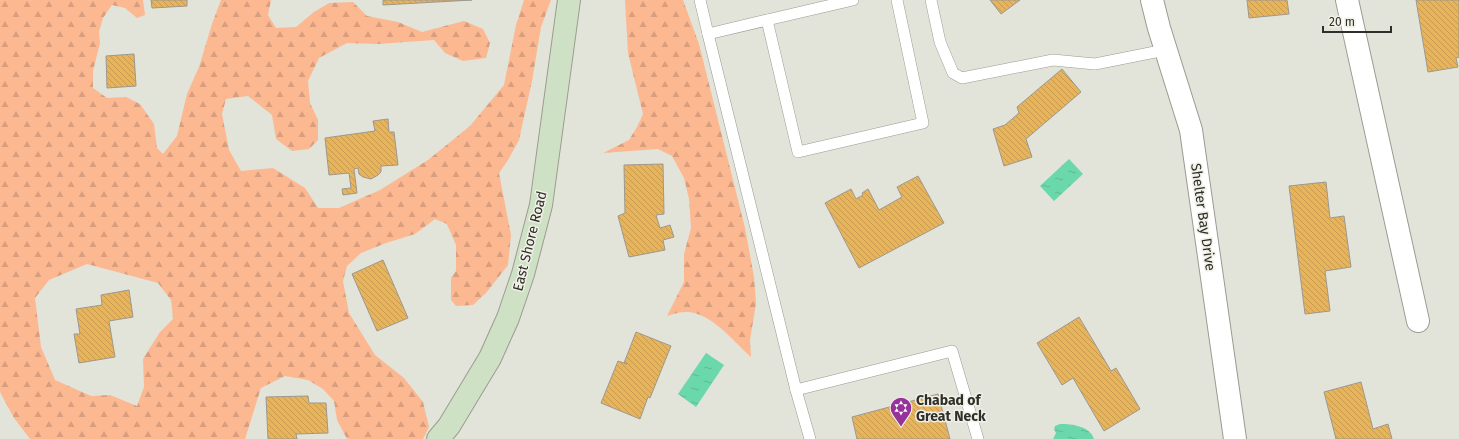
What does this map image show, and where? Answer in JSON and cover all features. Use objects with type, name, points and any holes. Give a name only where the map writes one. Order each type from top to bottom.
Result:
[{"type":"main road","name":"East Shore Road","points":[[438,439],[449,426],[490,358],[508,318],[523,274],[541,205],[569,0]]},
{"type":"street","name":"Shelter Bay Drive","points":[[1152,0],[1165,50],[1191,130],[1235,439]]},
{"type":"street","points":[[1347,0],[1418,321]]},
{"type":"lane","points":[[700,0],[796,390],[810,439]]},
{"type":"lane","points":[[708,34],[853,0]]},
{"type":"lane","points":[[767,20],[798,152],[923,123],[897,0]]},
{"type":"lane","points":[[931,0],[940,42],[953,73],[962,78],[1053,60],[1095,64],[1165,50]]},
{"type":"lane","points":[[796,390],[952,351],[978,439]]},
{"type":"green space","points":[[0,0],[143,0],[145,15],[137,18],[125,8],[112,5],[103,18],[99,32],[100,43],[93,71],[93,88],[107,98],[126,97],[140,104],[154,124],[157,148],[163,154],[177,136],[187,94],[199,67],[221,0],[271,0],[268,15],[276,28],[296,27],[314,12],[329,3],[353,2],[367,16],[398,22],[422,32],[464,21],[483,29],[490,43],[486,58],[463,61],[445,53],[434,40],[378,44],[347,43],[319,58],[308,81],[310,103],[318,120],[318,140],[309,149],[292,151],[276,139],[272,115],[248,96],[226,99],[222,114],[229,150],[241,171],[273,168],[305,188],[318,208],[339,208],[380,190],[428,160],[470,126],[504,85],[516,25],[524,0],[551,0],[541,27],[532,81],[519,140],[499,173],[511,235],[508,265],[486,293],[473,305],[456,306],[451,300],[451,278],[456,271],[456,245],[447,224],[435,219],[415,234],[361,253],[347,266],[343,281],[349,313],[375,355],[404,378],[423,402],[429,427],[423,439],[347,439],[337,420],[334,401],[323,389],[308,380],[285,376],[261,388],[245,439],[30,439],[14,418],[0,392]],"holes":[[[87,264],[158,283],[171,300],[173,319],[160,332],[143,359],[144,387],[137,406],[110,395],[91,396],[55,380],[41,347],[35,298],[49,280]]]},
{"type":"green space","points":[[625,0],[683,0],[699,44],[745,228],[754,277],[756,303],[750,340],[751,357],[721,328],[704,317],[695,313],[686,312],[667,316],[684,282],[684,254],[691,228],[689,199],[684,178],[672,156],[658,149],[603,153],[629,140],[643,114],[628,53]]},
{"type":"water","points":[[1069,159],[1083,174],[1054,201],[1040,186]]},
{"type":"water","points":[[706,353],[724,365],[696,407],[678,394]]},
{"type":"water","points":[[1060,424],[1075,425],[1085,429],[1089,431],[1094,439],[1053,439],[1056,433],[1054,429],[1055,426]]},
{"type":"building","points":[[151,0],[187,0],[187,6],[152,8]]},
{"type":"building","points":[[383,0],[472,0],[383,5]]},
{"type":"building","points":[[990,0],[1020,0],[1001,14]]},
{"type":"building","points":[[1247,0],[1287,0],[1289,14],[1249,18]]},
{"type":"building","points":[[1416,0],[1459,0],[1459,57],[1456,58],[1458,67],[1428,72]]},
{"type":"building","points":[[134,54],[136,86],[107,88],[106,56]]},
{"type":"building","points":[[1062,69],[1081,92],[1026,139],[1032,157],[1004,166],[993,129],[1005,125],[1019,113],[1017,107]]},
{"type":"building","points":[[388,119],[389,132],[394,132],[398,165],[381,166],[381,172],[371,179],[363,177],[359,174],[358,168],[354,169],[357,193],[343,195],[342,189],[351,188],[349,173],[329,175],[325,138],[375,131],[373,121]]},
{"type":"building","points":[[663,164],[664,214],[656,215],[660,228],[670,225],[674,237],[663,240],[665,250],[629,257],[618,216],[625,213],[624,165]]},
{"type":"building","points":[[918,176],[944,223],[859,268],[825,203],[851,189],[856,199],[863,195],[862,193],[868,189],[879,210],[902,197],[897,187]]},
{"type":"building","points":[[1326,182],[1330,218],[1344,216],[1351,267],[1325,271],[1330,311],[1305,314],[1289,186]]},
{"type":"building","points":[[383,260],[408,318],[377,331],[352,274]]},
{"type":"building","points":[[129,290],[133,317],[109,321],[115,357],[79,363],[74,334],[80,334],[76,309],[102,305],[101,295]]},
{"type":"building","points":[[1079,317],[1111,371],[1116,368],[1140,409],[1104,431],[1073,378],[1062,385],[1037,343]]},
{"type":"building","points":[[636,332],[671,346],[650,398],[648,397],[640,419],[601,403],[618,361],[624,363]]},
{"type":"building","points":[[1361,382],[1373,429],[1388,424],[1392,439],[1336,439],[1324,392]]},
{"type":"building","name":"Chabad of Great Neck","points":[[938,394],[950,439],[857,439],[852,417]]},
{"type":"building","points":[[308,396],[309,403],[326,403],[328,433],[296,434],[297,439],[268,439],[266,397]]},
{"type":"place","name":"Chabad of Great Neck","points":[[901,428]]}]
